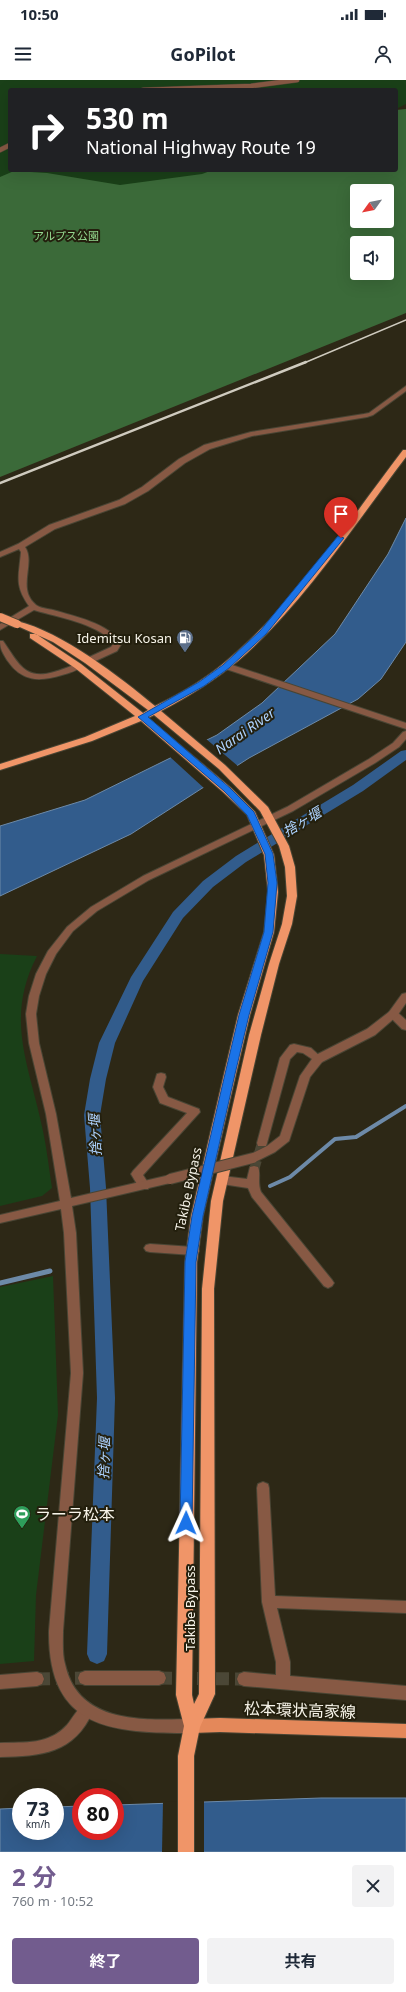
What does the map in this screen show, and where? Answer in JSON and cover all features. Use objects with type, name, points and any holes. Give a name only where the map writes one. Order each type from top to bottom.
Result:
[{"type":"highway","points":[[0,768],[84,741],[154,712],[201,684],[226,666],[263,633],[300,589],[406,452]]},
{"type":"highway","points":[[0,617],[20,625]]},
{"type":"highway","name":"Takibe Bypass","points":[[20,625],[32,628],[56,640],[88,661],[142,700],[154,712],[236,780],[269,818],[284,846],[290,867],[292,884],[287,924],[274,964],[255,1035],[217,1201],[207,1307],[206,1694],[192,1726],[186,1764],[186,1852]]},
{"type":"highway","name":"Takibe Bypass","points":[[20,625],[25,631],[78,666],[142,717],[222,785],[251,814],[269,854],[273,892],[269,932],[244,1015],[230,1074],[197,1216],[191,1262],[189,1288],[184,1695],[192,1726]]},
{"type":"main road","name":"松本環状高家線","points":[[192,1726],[228,1725],[406,1731]]},
{"type":"street","points":[[196,88],[251,86],[297,80]]},
{"type":"street","points":[[0,555],[21,546],[52,527],[98,512],[122,502],[145,489],[182,461],[207,447],[251,434],[358,418],[371,414],[406,388]]},
{"type":"street","points":[[21,546],[25,552],[22,583],[24,594],[32,607],[102,629],[113,636],[118,643],[114,649],[88,661]]},
{"type":"street","points":[[0,628],[32,607]]},
{"type":"street","points":[[0,643],[19,670],[30,675],[39,677],[53,675],[78,666]]},
{"type":"street","points":[[192,1726],[118,1724],[86,1711],[70,1694],[59,1670],[56,1654],[56,1631],[77,1373],[70,1233],[51,1114],[34,1043],[31,1014],[34,996],[52,953],[70,929],[94,909],[121,891],[258,829],[269,818],[290,809],[372,761],[396,745],[404,727],[226,666]]},
{"type":"street","points":[[0,1219],[170,1180],[253,1158],[271,1149],[285,1138],[291,1125],[305,1076],[318,1059],[371,1032],[393,1014],[404,1001]]},
{"type":"street","points":[[393,1014],[406,1026]]},
{"type":"street","points":[[262,1143],[285,1058],[294,1048],[301,1048],[309,1050],[318,1059]]},
{"type":"street","points":[[144,1186],[137,1174],[195,1112],[164,1100],[158,1087],[161,1078]]},
{"type":"street","points":[[254,1170],[252,1184],[256,1194],[328,1283]]},
{"type":"street","points":[[222,1180],[252,1184]]},
{"type":"street","points":[[150,1248],[193,1251]]},
{"type":"street","points":[[263,1488],[269,1602],[283,1662],[283,1682]]},
{"type":"street","points":[[269,1602],[406,1607]]},
{"type":"street","points":[[85,1678],[159,1678]]},
{"type":"street","points":[[0,1682],[37,1679]]},
{"type":"street","points":[[244,1679],[406,1693]]},
{"type":"street","points":[[0,1750],[43,1748],[57,1743],[68,1736],[86,1711]]},
{"type":"green space","name":"アルプス公園","points":[[0,80],[406,80],[406,104],[398,108],[398,88],[8,88],[8,172],[247,172],[0,338]]},
{"type":"green space","points":[[406,109],[406,313],[0,477],[0,177],[12,172],[47,173],[120,185],[208,172],[398,172],[398,110]]},
{"type":"green space","points":[[0,954],[37,956],[27,979],[22,1001],[21,1022],[23,1043],[43,1131],[52,1188],[42,1196],[0,1206]]},
{"type":"green space","name":"ラーラ松本","points":[[53,1276],[58,1415],[36,1595],[34,1661],[0,1664],[0,1287]]},
{"type":"water","name":"Narai River","points":[[406,518],[406,642],[381,679],[358,699],[249,758],[131,834],[0,896],[0,826],[85,800],[217,735],[262,703],[335,634],[388,554]]},
{"type":"water","points":[[321,1798],[406,1798],[406,1852],[0,1852],[0,1809],[12,1808],[12,1840],[64,1840],[64,1807],[72,1806],[72,1840],[124,1840],[124,1805]]},
{"type":"pier","points":[[205,738],[239,767],[205,789],[169,756]]},
{"type":"pier","points":[[204,1800],[204,1852],[162,1852],[163,1802]]},
{"type":"waterway","name":"捨ヶ堰","points":[[97,1654],[106,1398],[98,1188],[92,1115],[98,1079],[107,1043],[136,981],[178,915],[208,884],[241,859],[358,788],[406,754]]},
{"type":"waterway","points":[[270,1186],[290,1177],[335,1139],[356,1137],[406,1106]]},
{"type":"waterway","points":[[0,1283],[50,1271]]},
{"type":"tunnel","points":[[254,1170],[262,1143]]},
{"type":"tunnel","points":[[37,1679],[85,1678]]},
{"type":"tunnel","points":[[159,1678],[244,1679]]},
{"type":"railway","points":[[304,363],[406,320]]},
{"type":"railway","points":[[0,483],[306,362]]},
{"type":"place","name":"Idemitsu Kosan","points":[[185,653]]},
{"type":"place","name":"ラーラ松本","points":[[22,1529]]},
{"type":"route","points":[[186,1523],[189,1288],[197,1216],[244,1015],[269,932],[273,892],[269,854],[257,824],[251,814],[227,790],[142,717],[154,712],[201,684],[226,666],[263,633],[305,584],[341,538]]}]
